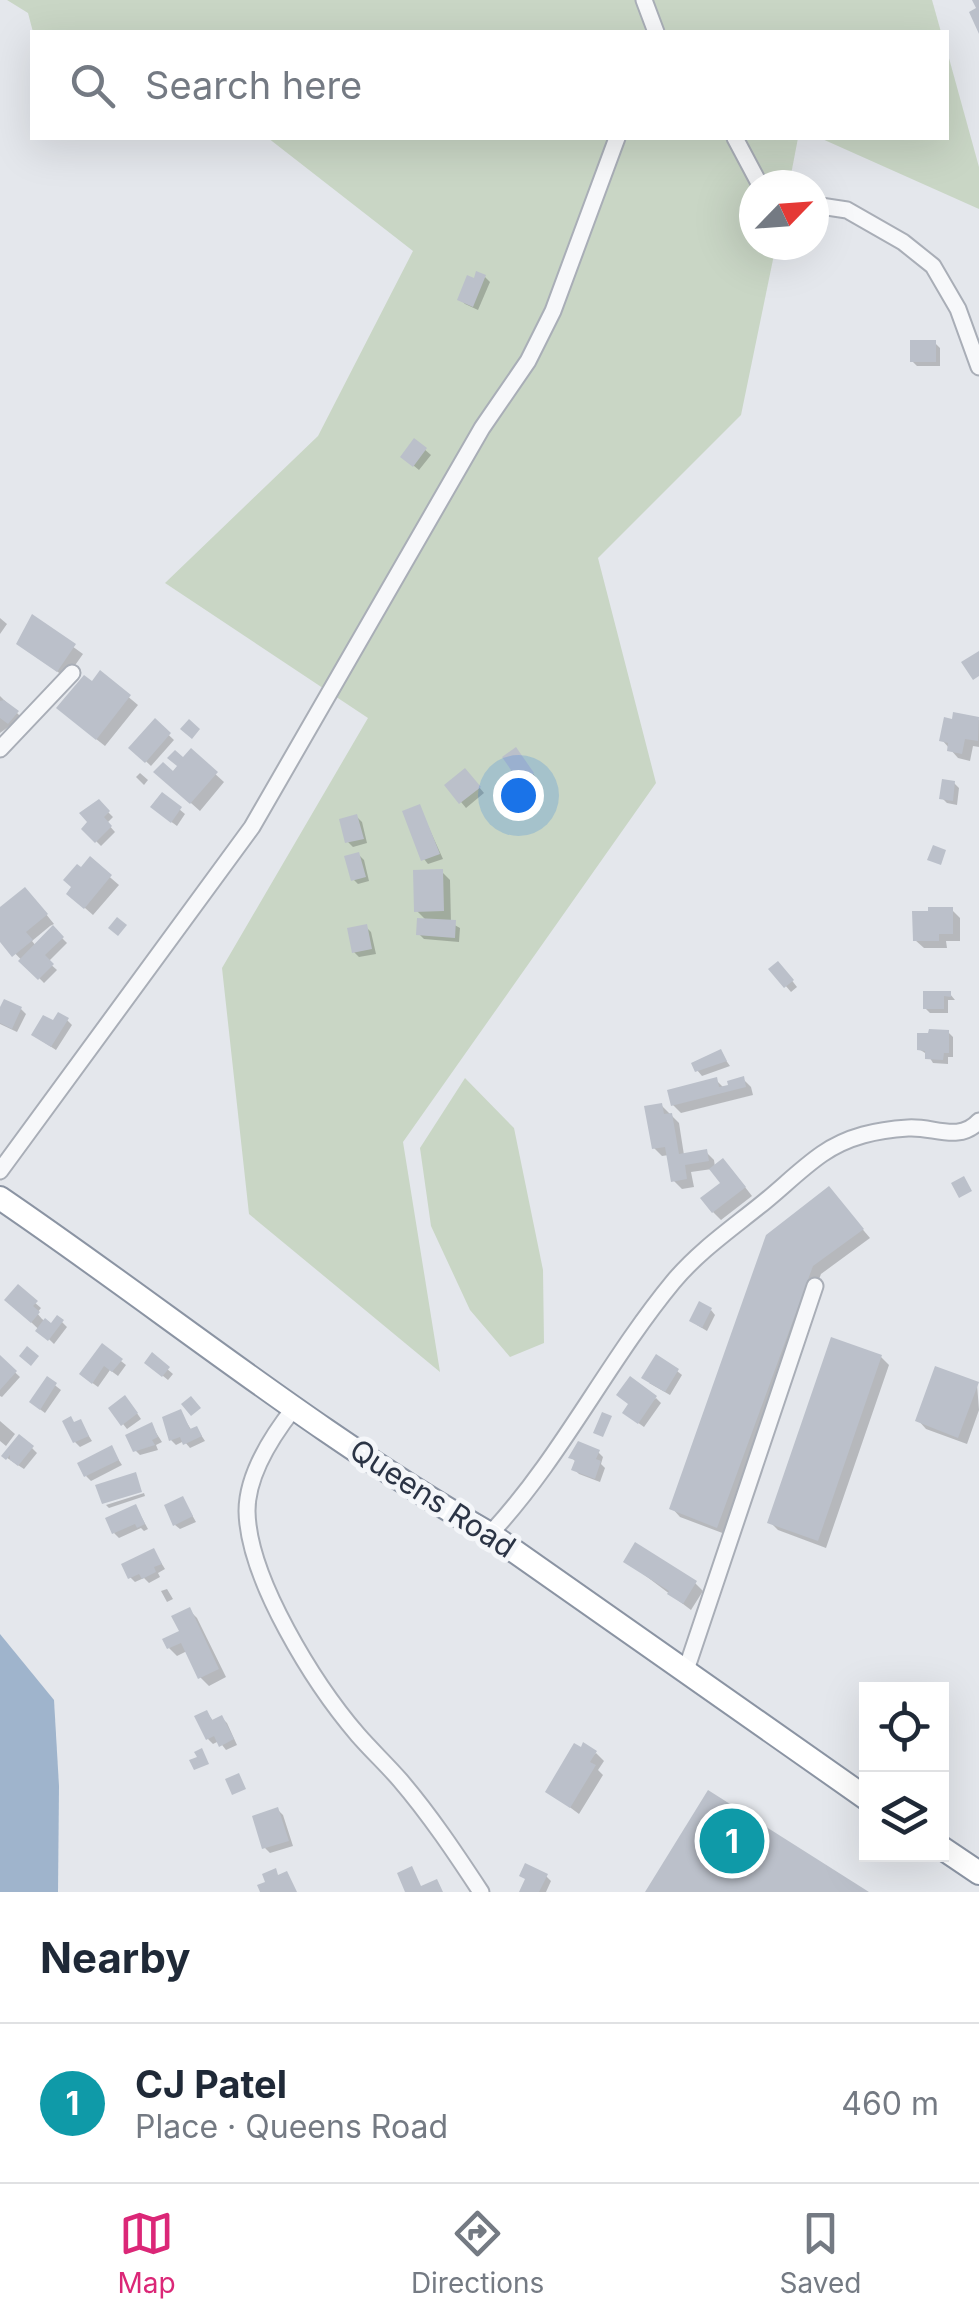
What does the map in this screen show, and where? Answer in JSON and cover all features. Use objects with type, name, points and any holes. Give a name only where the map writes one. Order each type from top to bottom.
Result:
[{"type":"highway","name":"Queens Road","points":[[0,1198],[294,1408],[428,1499],[490,1534],[859,1793]]},
{"type":"highway","points":[[949,1853],[979,1873]]},
{"type":"street","points":[[644,0],[655,30]]},
{"type":"street","points":[[0,1171],[252,827],[482,428],[528,361],[553,312],[617,140]]},
{"type":"street","points":[[736,140],[752,170]]},
{"type":"street","points":[[829,207],[847,210],[902,242],[933,266],[958,309],[979,367]]},
{"type":"street","points":[[0,748],[72,673]]},
{"type":"street","points":[[490,1534],[523,1499],[672,1283],[724,1232],[824,1153],[852,1138],[914,1127],[950,1134],[971,1130],[979,1121]]},
{"type":"street","points":[[686,1670],[815,1286]]},
{"type":"street","points":[[294,1408],[272,1437],[250,1486],[249,1533],[266,1587],[295,1642],[356,1733],[402,1782],[481,1892]]},
{"type":"green space","points":[[7,0],[932,0],[940,30],[32,30],[28,13]]},
{"type":"green space","points":[[949,58],[979,167],[979,209],[824,140],[949,140]]},
{"type":"green space","points":[[271,140],[798,140],[792,170],[739,170],[739,260],[773,260],[741,415],[598,558],[656,783],[403,1142],[440,1372],[249,1214],[222,968],[368,718],[165,583],[318,436],[413,251]]},
{"type":"green space","points":[[465,1078],[514,1128],[543,1270],[544,1343],[510,1357],[470,1310],[431,1226],[420,1148]]},
{"type":"water","points":[[0,1634],[54,1700],[59,1786],[58,1892],[0,1892]]},
{"type":"building","points":[[972,0],[979,0],[979,34],[969,12],[976,8]]},
{"type":"building","points":[[476,271],[486,275],[473,307],[457,300],[467,275],[474,278]]},
{"type":"building","points":[[910,340],[936,340],[936,362],[910,362]]},
{"type":"building","points":[[414,438],[427,448],[413,467],[400,457]]},
{"type":"building","points":[[32,614],[76,644],[57,672],[16,644]]},
{"type":"building","points":[[979,651],[979,676],[973,680],[961,662]]},
{"type":"building","points":[[100,670],[131,695],[96,740],[56,708],[84,675],[92,681]]},
{"type":"building","points":[[0,701],[19,711],[8,724],[0,718]]},
{"type":"building","points":[[953,712],[979,717],[978,741],[965,739],[962,754],[947,751],[948,743],[939,741],[944,717],[952,719]]},
{"type":"building","points":[[155,718],[171,733],[145,763],[128,748]]},
{"type":"building","points":[[189,719],[200,729],[192,739],[180,729]]},
{"type":"building","points":[[516,747],[534,773],[520,783],[502,757]]},
{"type":"building","points":[[191,748],[218,772],[190,804],[153,772],[163,762],[173,771],[177,766],[167,758],[175,750],[183,757]]},
{"type":"building","points":[[465,768],[481,787],[459,804],[444,785]]},
{"type":"building","points":[[942,779],[955,781],[953,801],[939,799]]},
{"type":"building","points":[[162,792],[182,807],[171,823],[150,807]]},
{"type":"building","points":[[99,799],[110,811],[104,817],[112,826],[95,843],[81,829],[87,822],[79,813]]},
{"type":"building","points":[[420,804],[440,854],[421,861],[402,811]]},
{"type":"building","points":[[357,814],[364,839],[345,843],[339,819]]},
{"type":"building","points":[[933,845],[946,850],[941,865],[927,860]]},
{"type":"building","points":[[359,852],[366,877],[351,881],[344,856]]},
{"type":"building","points":[[90,856],[112,875],[84,909],[66,894],[71,887],[63,880]]},
{"type":"building","points":[[443,869],[444,911],[414,912],[413,870]]},
{"type":"building","points":[[25,887],[48,914],[26,932],[33,940],[12,957],[0,942],[0,907]]},
{"type":"building","points":[[928,907],[953,907],[953,934],[939,934],[939,941],[913,941],[912,911],[928,911]]},
{"type":"building","points":[[117,917],[127,925],[118,936],[108,928]]},
{"type":"building","points":[[417,918],[456,920],[455,938],[416,935]]},
{"type":"building","points":[[367,924],[372,949],[352,953],[347,928]]},
{"type":"building","points":[[53,925],[64,937],[45,955],[54,964],[38,980],[18,961]]},
{"type":"building","points":[[778,961],[794,980],[784,988],[768,969]]},
{"type":"building","points":[[923,991],[951,991],[951,997],[944,996],[944,1009],[923,1009]]},
{"type":"building","points":[[4,999],[22,1007],[12,1029],[0,1023]]},
{"type":"building","points":[[58,1012],[69,1018],[51,1047],[31,1035],[43,1015],[53,1020]]},
{"type":"building","points":[[929,1029],[949,1030],[949,1053],[944,1053],[943,1060],[925,1059],[925,1051],[917,1050],[917,1033],[928,1033]]},
{"type":"building","points":[[721,1049],[727,1061],[695,1072],[691,1063]]},
{"type":"building","points":[[744,1076],[746,1087],[671,1106],[667,1090],[717,1077],[719,1087]]},
{"type":"building","points":[[662,1103],[664,1114],[672,1113],[679,1154],[707,1149],[709,1161],[685,1165],[687,1179],[671,1182],[665,1147],[652,1149],[644,1106]]},
{"type":"building","points":[[723,1158],[746,1187],[712,1213],[700,1198],[720,1183],[709,1169]]},
{"type":"building","points":[[964,1176],[972,1191],[959,1198],[951,1183]]},
{"type":"building","points":[[829,1186],[864,1229],[813,1266],[717,1528],[669,1509],[766,1235]]},
{"type":"building","points":[[18,1284],[38,1301],[33,1306],[40,1312],[31,1323],[4,1300]]},
{"type":"building","points":[[699,1301],[712,1308],[702,1328],[689,1321]]},
{"type":"building","points":[[57,1315],[64,1320],[48,1341],[35,1331],[45,1318],[51,1323]]},
{"type":"building","points":[[831,1337],[882,1355],[818,1541],[767,1523]]},
{"type":"building","points":[[102,1343],[123,1359],[112,1372],[104,1366],[92,1384],[79,1374]]},
{"type":"building","points":[[27,1346],[39,1356],[31,1366],[19,1356]]},
{"type":"building","points":[[152,1352],[170,1367],[162,1377],[144,1363]]},
{"type":"building","points":[[656,1354],[679,1369],[665,1392],[641,1378]]},
{"type":"building","points":[[0,1355],[17,1371],[0,1390]]},
{"type":"building","points":[[935,1366],[979,1382],[958,1438],[915,1421]]},
{"type":"building","points":[[47,1376],[57,1383],[40,1410],[29,1402]]},
{"type":"building","points":[[630,1376],[657,1396],[638,1424],[622,1413],[628,1404],[616,1395]]},
{"type":"building","points":[[125,1395],[138,1413],[121,1426],[108,1408]]},
{"type":"building","points":[[191,1396],[201,1408],[191,1416],[181,1404]]},
{"type":"building","points":[[181,1409],[190,1429],[197,1426],[202,1436],[183,1445],[180,1437],[169,1441],[162,1417]]},
{"type":"building","points":[[602,1412],[612,1416],[603,1437],[593,1433]]},
{"type":"building","points":[[71,1416],[74,1422],[81,1419],[89,1436],[73,1443],[62,1421]]},
{"type":"building","points":[[152,1422],[158,1437],[152,1440],[155,1445],[133,1452],[125,1435]]},
{"type":"building","points":[[19,1434],[34,1446],[18,1466],[10,1455],[6,1460],[1,1456]]},
{"type":"building","points":[[578,1441],[600,1450],[595,1479],[571,1470],[575,1460],[568,1458]]},
{"type":"building","points":[[112,1445],[119,1460],[84,1477],[77,1463]]},
{"type":"building","points":[[136,1472],[142,1492],[102,1504],[95,1485]]},
{"type":"building","points":[[183,1496],[193,1516],[173,1526],[164,1505]]},
{"type":"building","points":[[136,1504],[145,1524],[112,1534],[105,1518]]},
{"type":"building","points":[[635,1542],[697,1581],[683,1604],[623,1562]]},
{"type":"building","points":[[154,1548],[162,1564],[154,1567],[156,1572],[142,1579],[139,1574],[128,1579],[121,1564]]},
{"type":"building","points":[[190,1607],[219,1669],[198,1679],[181,1643],[167,1649],[162,1639],[179,1631],[171,1616]]},
{"type":"building","points":[[207,1710],[212,1720],[222,1715],[234,1739],[219,1747],[214,1736],[206,1740],[194,1716]]},
{"type":"building","points":[[583,1742],[597,1751],[590,1762],[596,1765],[570,1808],[545,1792],[574,1743],[581,1747]]},
{"type":"building","points":[[202,1748],[209,1764],[194,1770],[189,1760],[197,1757],[194,1752]]},
{"type":"building","points":[[239,1773],[246,1789],[232,1795],[225,1779]]},
{"type":"building","points":[[708,1790],[869,1892],[645,1892]]},
{"type":"building","points":[[278,1807],[289,1841],[262,1849],[252,1816]]},
{"type":"building","points":[[525,1863],[548,1874],[539,1892],[519,1892],[525,1879],[519,1876]]},
{"type":"building","points":[[412,1866],[421,1886],[437,1879],[443,1892],[405,1892],[397,1873]]},
{"type":"building","points":[[276,1868],[278,1875],[287,1871],[297,1892],[260,1892],[257,1885],[265,1882],[262,1874]]},
{"type":"place","name":"CJ Patel","points":[[732,1841]]}]
